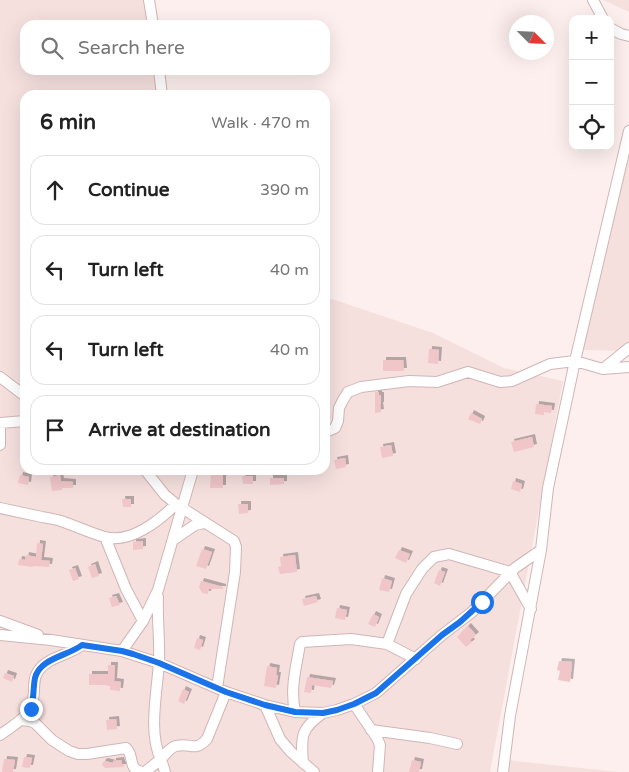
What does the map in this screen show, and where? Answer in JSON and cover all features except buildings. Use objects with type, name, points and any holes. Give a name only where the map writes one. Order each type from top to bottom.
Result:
[{"type":"street","points":[[149,0],[152,20]]},
{"type":"street","points":[[593,0],[601,15]]},
{"type":"street","points":[[614,30],[629,36]]},
{"type":"street","points":[[160,75],[161,90]]},
{"type":"street","points":[[503,772],[510,716],[541,550],[548,488],[574,361],[624,174],[629,131]]},
{"type":"street","points":[[603,369],[629,348]]},
{"type":"street","points":[[330,430],[335,428],[338,422],[339,408],[348,392],[361,387],[408,381],[438,382],[468,372],[500,382],[512,381],[550,364],[574,361],[603,369],[629,367]]},
{"type":"street","points":[[0,377],[20,392]]},
{"type":"street","points":[[0,445],[0,423],[20,421]]},
{"type":"street","points":[[21,720],[36,722],[52,740],[78,754],[126,748],[129,750],[132,766],[135,770],[143,772],[176,746],[196,747],[202,745],[207,739],[221,690],[235,572],[236,546],[229,537],[204,523],[165,495],[149,475]]},
{"type":"street","points":[[122,651],[143,621],[158,590],[179,506],[191,475]]},
{"type":"street","points":[[0,508],[57,520],[105,537],[114,538],[139,532],[179,506]]},
{"type":"street","points":[[172,540],[195,524],[204,523]]},
{"type":"street","points":[[105,537],[126,589],[143,621]]},
{"type":"street","points":[[0,635],[51,640],[122,651],[159,663],[221,690],[265,705],[295,712],[323,713],[354,704],[376,693],[442,635],[472,612],[510,572],[541,550]]},
{"type":"street","points":[[387,644],[406,594],[422,569],[434,557],[449,554],[510,572],[531,609]]},
{"type":"street","points":[[158,590],[159,663],[154,718],[156,747],[164,772]]},
{"type":"street","points":[[0,621],[51,640]]},
{"type":"street","points":[[295,712],[292,693],[293,678],[302,642],[351,639],[387,644],[416,659]]},
{"type":"street","points":[[0,735],[21,720],[31,709],[36,676],[39,669],[44,664],[72,652],[82,645]]},
{"type":"street","points":[[354,704],[380,744],[378,772]]},
{"type":"street","points":[[265,705],[280,739],[314,772]]},
{"type":"street","points":[[303,763],[302,735],[308,726],[323,713]]},
{"type":"street","points":[[371,730],[430,738],[456,744]]},
{"type":"shaded area","points":[[0,0],[155,0],[157,20],[20,20],[20,75],[163,75],[165,90],[20,90],[20,475],[330,475],[330,299],[433,333],[504,368],[563,381],[490,772],[0,772]]},
{"type":"shaded area","points":[[603,0],[629,0],[629,12]]},
{"type":"shaded area","points":[[629,157],[629,351],[582,350]]},
{"type":"shaded area","points":[[506,760],[618,772],[505,772]]},
{"type":"route","points":[[31,709],[34,682],[39,669],[44,664],[78,649],[82,645],[133,654],[159,663],[226,692],[287,711],[323,713],[337,710],[376,693],[482,602]]}]
